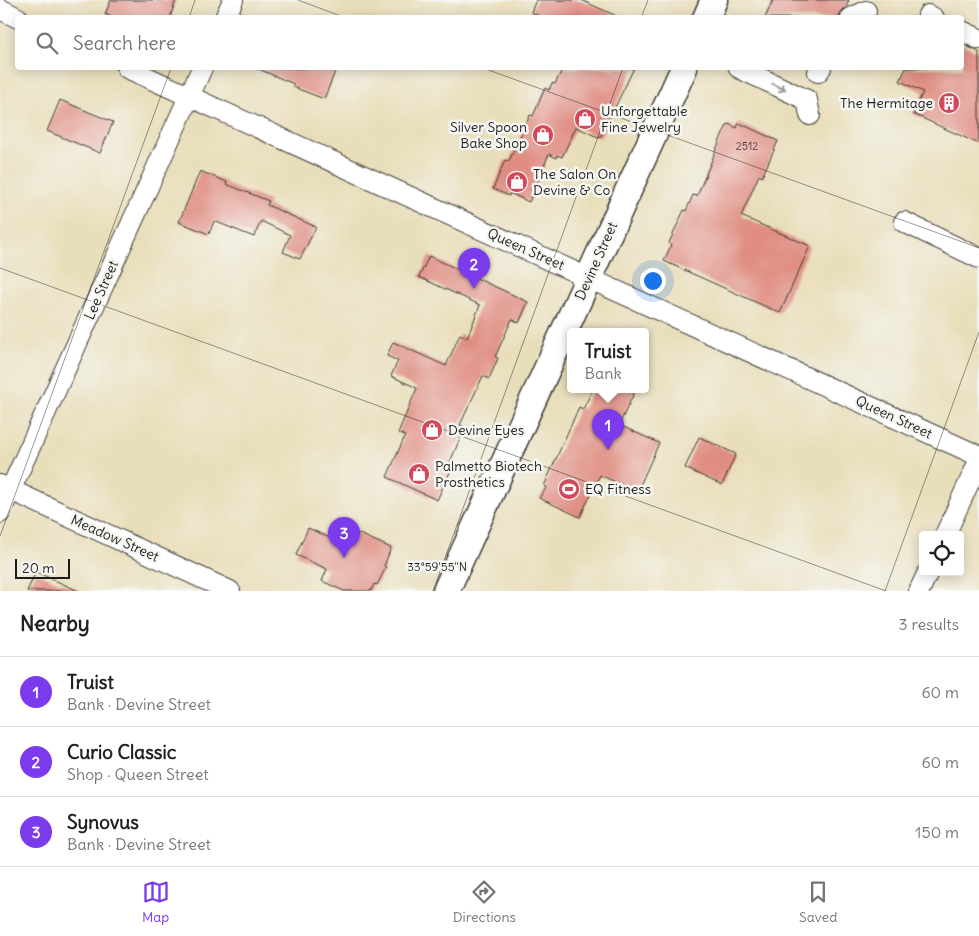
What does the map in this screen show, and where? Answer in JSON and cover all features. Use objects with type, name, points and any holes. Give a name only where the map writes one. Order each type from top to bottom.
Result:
[{"type":"main road","points":[[707,15],[714,0]]},
{"type":"main road","name":"Devine Street","points":[[446,591],[683,70]]},
{"type":"street","points":[[226,15],[233,0]]},
{"type":"street","points":[[0,10],[15,17]]},
{"type":"street","points":[[964,32],[979,39]]},
{"type":"street","name":"Queen Street","points":[[132,70],[979,456]]},
{"type":"street","name":"Lee Street","points":[[0,513],[5,488],[201,70]]},
{"type":"street","points":[[742,70],[807,100],[810,115]]},
{"type":"street","points":[[904,222],[979,258]]},
{"type":"street","points":[[947,531],[979,461]]},
{"type":"street","name":"Meadow Street","points":[[5,488],[206,586],[230,591]]},
{"type":"street","points":[[919,591],[926,576]]},
{"type":"building","points":[[111,0],[176,0],[171,15],[105,14]]},
{"type":"building","points":[[536,0],[581,0],[614,15],[537,15],[531,12]]},
{"type":"building","points":[[773,0],[849,0],[840,15],[766,15]]},
{"type":"building","name":"The Hermitage","points":[[964,45],[979,52],[979,144],[913,114],[923,92],[900,81],[905,70],[964,70]]},
{"type":"building","points":[[261,70],[329,70],[335,72],[324,99],[293,87],[294,84]]},
{"type":"building","points":[[562,70],[633,70],[600,138],[576,127],[562,157],[557,155],[556,158],[549,154],[529,202],[510,193],[509,196],[493,189],[505,160],[509,161],[530,115],[533,116],[545,88],[549,90],[552,83],[555,84]]},
{"type":"building","points":[[60,100],[113,122],[100,153],[47,131]]},
{"type":"building","points":[[739,123],[778,141],[762,177],[759,175],[741,216],[810,246],[780,313],[664,261],[671,245],[669,243],[684,210],[686,211],[693,195],[697,196],[723,133],[728,124],[737,128]]},
{"type":"building","points":[[200,171],[227,182],[226,184],[269,201],[267,205],[316,227],[300,259],[283,252],[290,235],[261,221],[254,237],[214,221],[209,234],[179,222]]},
{"type":"building","points":[[429,256],[528,302],[519,323],[512,319],[495,357],[498,358],[489,379],[483,376],[460,425],[465,427],[447,469],[451,470],[437,500],[387,477],[405,436],[398,433],[417,388],[391,376],[398,361],[387,356],[393,342],[446,366],[460,334],[467,338],[480,305],[419,277]]},
{"type":"building","points":[[591,393],[634,393],[619,425],[659,443],[637,492],[600,475],[580,517],[539,498],[547,487],[544,486],[579,407],[583,409]]},
{"type":"building","points":[[699,437],[736,454],[722,485],[685,468]]},
{"type":"building","points":[[308,528],[339,542],[346,528],[391,548],[384,566],[386,567],[377,585],[374,584],[371,591],[344,591],[322,581],[327,569],[296,555]]},
{"type":"building","points":[[36,572],[79,591],[27,591]]},
{"type":"place","name":"The Hermitage","points":[[949,103]]},
{"type":"place","name":"Unforgettable Fine Jewelry","points":[[585,119]]},
{"type":"place","name":"Silver Spoon Bake Shop","points":[[543,135]]},
{"type":"place","name":"The Salon On Devine & Co","points":[[517,182]]},
{"type":"place","name":"Curio Classic","points":[[474,289]]},
{"type":"place","name":"Devine Eyes","points":[[432,430]]},
{"type":"place","name":"Truist","points":[[608,450]]},
{"type":"place","name":"Palmetto Biotech Prosthetics","points":[[419,474]]},
{"type":"place","name":"EQ Fitness","points":[[569,489]]},
{"type":"place","name":"Synovus","points":[[344,558]]}]
